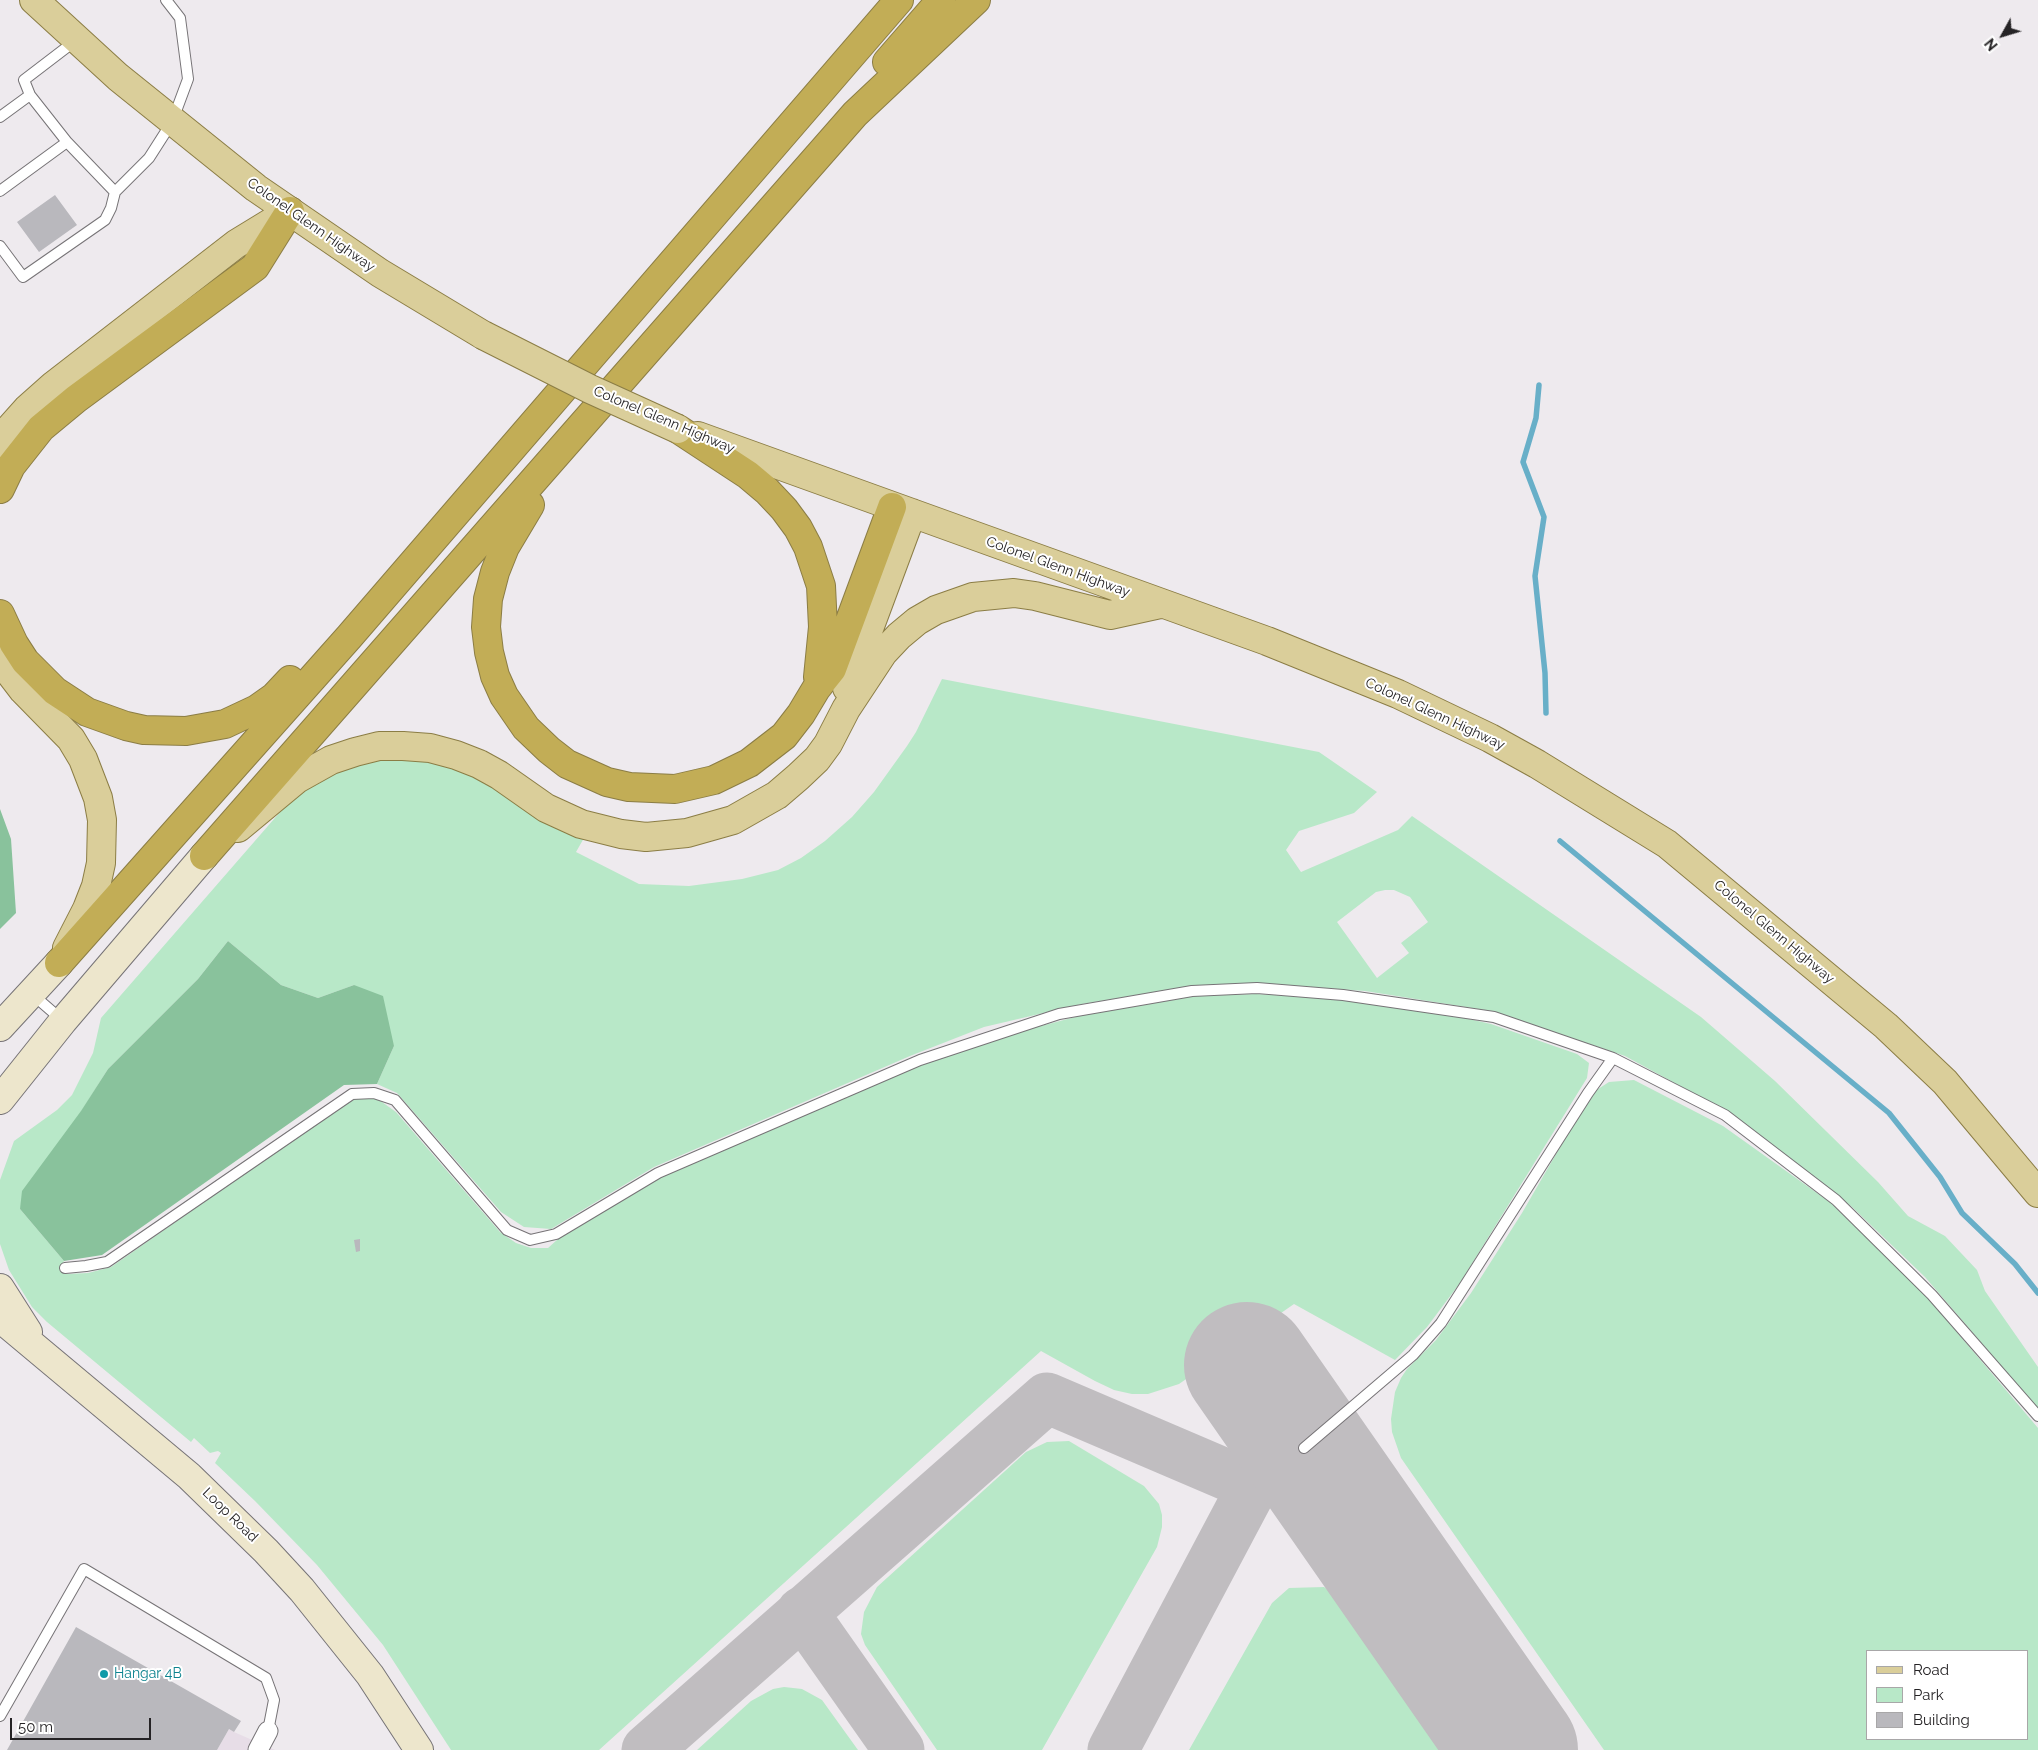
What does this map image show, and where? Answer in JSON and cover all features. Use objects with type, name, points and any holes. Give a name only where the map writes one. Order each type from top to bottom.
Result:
[{"type":"highway","points":[[59,963],[349,637],[899,0]]},
{"type":"highway","points":[[855,114],[863,90],[941,0]]},
{"type":"highway","points":[[204,856],[855,114],[976,0]]},
{"type":"highway","points":[[0,489],[10,466],[41,428],[76,399],[255,267],[290,211]]},
{"type":"highway","points":[[678,429],[748,475],[767,491],[784,509],[805,540],[816,567],[821,586],[823,607],[823,627],[816,689]]},
{"type":"highway","points":[[554,457],[531,503],[504,547],[495,572],[488,598],[486,627],[494,676],[516,715],[538,740],[568,764],[607,782],[629,787],[675,789],[714,780],[732,773],[765,753],[784,736],[832,669],[902,510]]},
{"type":"highway","points":[[0,614],[5,628],[19,653],[55,691],[74,704],[107,721],[144,730],[186,731],[225,724],[242,717],[274,697],[294,676],[349,637]]},
{"type":"main road","name":"Colonel Glenn Highway","points":[[34,0],[172,122],[256,188],[380,273],[483,334],[590,389],[678,429],[1266,641],[1398,694],[1490,738],[1537,764],[1667,844],[1850,995],[1916,1053],[2033,1178]]},
{"type":"main road","points":[[0,443],[27,408],[54,385],[236,244],[290,211]]},
{"type":"main road","points":[[846,709],[844,694],[902,510]]},
{"type":"main road","points":[[204,856],[297,779],[331,760],[379,746],[430,748],[456,755],[479,764],[499,775],[564,818],[601,830],[646,836],[687,834],[733,820],[777,795],[817,759],[838,728],[846,709],[883,653],[899,636],[923,617],[954,602],[973,597],[1014,593],[1035,596],[1110,614],[1160,604]]},
{"type":"main road","points":[[0,660],[23,690],[71,739],[84,759],[98,798],[103,842],[96,886],[79,925],[59,963]]},
{"type":"street","points":[[0,1100],[63,1021],[204,856]]},
{"type":"street","points":[[0,1027],[59,963]]},
{"type":"street","points":[[0,1117],[28,1066]]},
{"type":"street","points":[[0,1288],[41,1352]]},
{"type":"street","name":"Loop Road","points":[[0,1318],[189,1476],[266,1551],[321,1612],[370,1675],[419,1750]]},
{"type":"street","points":[[258,1750],[268,1731]]},
{"type":"lane","points":[[0,246],[23,278],[105,220],[111,208],[115,192],[149,158],[172,122],[188,80],[180,18],[166,0]]},
{"type":"lane","points":[[77,40],[24,80],[30,95],[67,142],[115,192]]},
{"type":"lane","points":[[0,117],[30,95]]},
{"type":"lane","points":[[0,192],[67,142]]},
{"type":"lane","points":[[65,1268],[107,1262],[352,1094],[374,1093],[395,1100],[507,1230],[530,1240],[556,1234],[658,1173],[920,1060],[1059,1014],[1192,990],[1257,988],[1343,995],[1494,1017],[1613,1058],[1725,1115],[1836,1200],[1932,1295],[2038,1416]]},
{"type":"lane","points":[[31,993],[63,1021]]},
{"type":"lane","points":[[1304,1448],[1413,1355],[1436,1329],[1572,1116],[1613,1058]]},
{"type":"lane","points":[[0,1716],[84,1569],[266,1678],[274,1700],[268,1731]]},
{"type":"shaded area","points":[[229,1729],[234,1732],[275,1750],[217,1750]]},
{"type":"green space","points":[[942,679],[1319,752],[1377,792],[1354,813],[1299,831],[1286,850],[1301,872],[1398,830],[1412,816],[1701,1017],[1775,1081],[1878,1182],[1908,1216],[1945,1236],[1977,1270],[1985,1291],[2038,1367],[2038,1409],[1925,1277],[1852,1207],[1772,1144],[1726,1111],[1625,1056],[1491,1011],[1365,991],[1259,983],[1173,989],[1082,1004],[984,1027],[910,1056],[654,1167],[551,1229],[524,1227],[501,1212],[397,1093],[377,1084],[394,1046],[354,985],[318,998],[281,985],[228,941],[198,979],[108,1069],[20,1209],[64,1261],[61,1268],[67,1274],[88,1273],[111,1267],[352,1099],[364,1096],[375,1097],[396,1112],[500,1232],[516,1243],[531,1248],[548,1248],[567,1231],[647,1183],[925,1063],[995,1038],[1079,1016],[1196,996],[1256,994],[1343,999],[1416,1007],[1491,1024],[1577,1054],[1589,1063],[1587,1078],[1460,1283],[1427,1327],[1395,1360],[1294,1304],[1179,1384],[1148,1394],[1132,1394],[1114,1390],[1041,1351],[599,1750],[451,1750],[383,1645],[317,1565],[215,1463],[221,1453],[218,1451],[210,1453],[194,1438],[191,1442],[47,1322],[32,1307],[9,1270],[0,1244],[0,1180],[14,1141],[57,1110],[72,1095],[93,1053],[101,1018],[294,796],[333,770],[377,760],[408,757],[435,762],[469,772],[584,838],[576,852],[639,884],[689,886],[742,879],[778,870],[801,858],[825,841],[852,817],[874,792],[916,732]],"holes":[[[1394,890],[1410,897],[1428,922],[1401,943],[1409,953],[1377,978],[1337,922],[1376,892]]]},
{"type":"green space","points":[[0,809],[11,839],[16,913],[0,929]]},
{"type":"green space","points":[[228,941],[281,985],[318,998],[354,985],[383,996],[394,1046],[377,1084],[344,1085],[102,1255],[64,1261],[20,1209],[22,1191],[81,1111],[108,1069],[198,979]]},
{"type":"green space","points":[[1634,1080],[1723,1126],[1831,1203],[1928,1298],[2038,1428],[2038,1750],[1604,1750],[1401,1458],[1392,1432],[1391,1419],[1395,1392],[1401,1378],[1407,1369],[1436,1340],[1471,1293],[1522,1213],[1586,1102],[1595,1091],[1609,1082]]},
{"type":"green space","points":[[1069,1441],[1144,1486],[1159,1504],[1162,1515],[1162,1527],[1157,1547],[1042,1750],[937,1750],[865,1645],[861,1634],[864,1612],[877,1587],[1026,1452],[1047,1442]]},
{"type":"green space","points":[[1324,1587],[1343,1601],[1446,1750],[1189,1750],[1272,1603],[1289,1588]]},
{"type":"green space","points":[[784,1687],[802,1689],[822,1700],[858,1750],[697,1750],[751,1701],[773,1689]]},
{"type":"building","points":[[55,195],[77,225],[39,252],[17,222]]},
{"type":"building","points":[[360,1239],[360,1251],[356,1252],[354,1240]]},
{"type":"building","name":"Hangar 4B","points":[[76,1627],[241,1721],[234,1732],[229,1729],[217,1750],[7,1750]]},
{"type":"waterway","points":[[1539,385],[1536,418],[1523,462],[1544,517],[1535,576],[1545,673],[1546,713]]},
{"type":"waterway","points":[[1560,841],[1889,1113],[1940,1177],[1962,1213],[2015,1264],[2038,1293]]},
{"type":"taxiway","points":[[647,1750],[1047,1398],[1253,1486]]},
{"type":"taxiway","points":[[1113,1750],[1253,1486],[1288,1425]]},
{"type":"taxiway","points":[[802,1612],[899,1750]]},
{"type":"runway","points":[[1247,1365],[1515,1750]]},
{"type":"place","name":"Hangar 4B","points":[[104,1674]]}]
